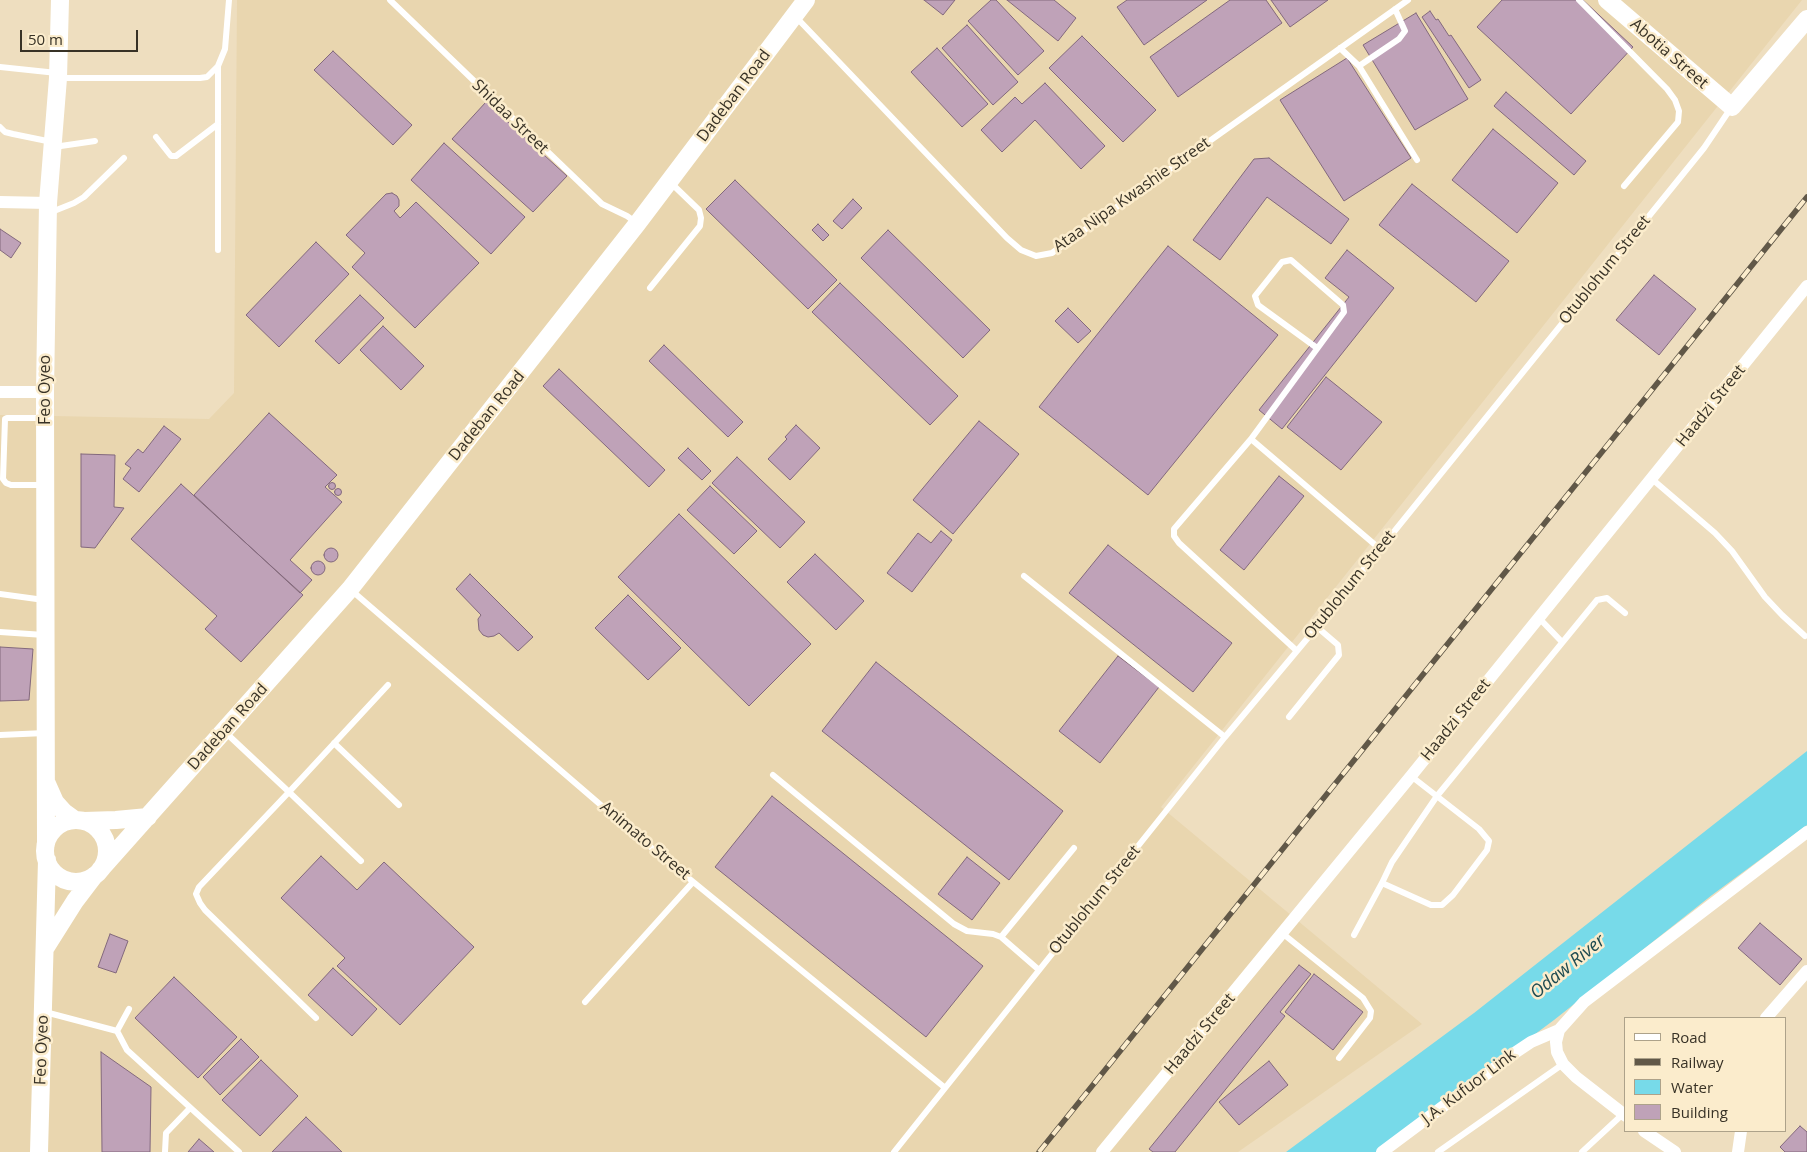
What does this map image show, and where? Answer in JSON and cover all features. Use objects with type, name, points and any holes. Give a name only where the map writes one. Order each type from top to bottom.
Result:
[{"type":"street","name":"Feo Oyeo","points":[[39,1152],[46,948],[45,392],[48,208],[58,76],[60,0]]},
{"type":"street","name":"Dadeban Road","points":[[97,873],[350,589],[637,224],[806,0]]},
{"type":"street","name":"Abotia Street","points":[[1607,0],[1732,107]]},
{"type":"street","name":"Otublohum Street","points":[[1732,107],[1807,19]]},
{"type":"street","points":[[0,202],[48,208]]},
{"type":"street","name":"Haadzi Street","points":[[1102,1152],[1411,776],[1807,286]]},
{"type":"street","points":[[0,392],[45,392]]},
{"type":"street","name":"Feo Oyeo","points":[[46,781],[55,802],[64,812],[79,820]]},
{"type":"street","points":[[79,820],[99,830],[104,837],[107,854],[97,873],[86,880],[68,881],[53,872],[46,852],[52,831],[58,825],[79,820],[148,817]]},
{"type":"street","points":[[1624,1114],[1576,1077],[1563,1064],[1557,1052],[1556,1042],[1559,1030],[1584,1002],[1807,832]]},
{"type":"street","name":"Feo Oyeo","points":[[46,948],[66,913],[97,873]]},
{"type":"street","points":[[1767,1017],[1807,971]]},
{"type":"street","name":"J.A. Kufuor Link","points":[[1382,1152],[1516,1052],[1531,1042],[1559,1030]]},
{"type":"street","points":[[1645,1132],[1675,1152]]},
{"type":"street","points":[[1738,1152],[1741,1132]]},
{"type":"lane","points":[[218,250],[218,66],[225,49],[229,0]]},
{"type":"lane","name":"Shidaa Street","points":[[390,0],[602,204],[627,216],[637,224]]},
{"type":"lane","name":"Ataa Nipa Kwashie Street","points":[[795,15],[1007,238],[1021,250],[1036,256],[1052,253],[1408,0]]},
{"type":"lane","points":[[1579,0],[1667,89],[1675,100],[1679,111],[1678,122],[1624,186]]},
{"type":"lane","points":[[1359,66],[1403,36],[1405,31],[1395,9]]},
{"type":"lane","points":[[1340,48],[1359,66],[1417,160]]},
{"type":"lane","points":[[0,67],[58,76],[200,78],[207,77],[218,66]]},
{"type":"lane","name":"Otublohum Street","points":[[894,1152],[1225,736],[1317,627],[1698,155],[1732,107]]},
{"type":"lane","points":[[156,138],[170,156],[176,156],[218,124]]},
{"type":"lane","points":[[0,128],[5,132],[53,145],[94,141]]},
{"type":"lane","points":[[48,208],[74,203],[84,197],[124,158]]},
{"type":"lane","points":[[650,288],[700,226],[702,218],[699,210],[669,182]]},
{"type":"lane","points":[[1297,651],[1179,543],[1174,536],[1174,529],[1251,439],[1344,312],[1343,305],[1291,260],[1282,262],[1255,296],[1258,305],[1317,348]]},
{"type":"lane","points":[[45,418],[5,419],[3,479],[11,485],[45,485]]},
{"type":"lane","points":[[1251,439],[1380,549]]},
{"type":"lane","points":[[1652,479],[1732,551],[1765,597],[1805,636]]},
{"type":"lane","points":[[1024,576],[1225,736]]},
{"type":"lane","name":"Animato Street","points":[[350,589],[631,831],[944,1087]]},
{"type":"lane","points":[[0,594],[45,600]]},
{"type":"lane","points":[[1354,935],[1392,862],[1437,796],[1597,600],[1607,598],[1625,613]]},
{"type":"lane","points":[[1539,618],[1562,642]]},
{"type":"lane","points":[[1289,717],[1339,655],[1338,645],[1317,627]]},
{"type":"lane","points":[[0,632],[46,635]]},
{"type":"lane","points":[[316,1018],[205,910],[196,894],[199,887],[388,686]]},
{"type":"lane","points":[[224,731],[361,862]]},
{"type":"lane","points":[[0,735],[46,733]]},
{"type":"lane","points":[[334,743],[399,805]]},
{"type":"lane","points":[[773,775],[954,924],[967,930],[1001,937],[1039,970]]},
{"type":"lane","points":[[1382,883],[1431,905],[1442,905],[1453,895],[1487,850],[1489,841],[1479,829],[1411,776]]},
{"type":"lane","points":[[1001,937],[1074,848]]},
{"type":"lane","points":[[585,1002],[694,882]]},
{"type":"lane","points":[[1282,933],[1363,998],[1370,1011],[1370,1018],[1339,1058]]},
{"type":"lane","points":[[117,1030],[128,1009]]},
{"type":"lane","points":[[44,1012],[117,1030],[127,1050],[239,1152]]},
{"type":"lane","points":[[1438,1152],[1563,1064]]},
{"type":"lane","points":[[165,1152],[166,1133],[190,1108]]},
{"type":"lane","points":[[1582,1152],[1624,1116]]},
{"type":"shaded area","points":[[237,0],[1802,0],[1161,807],[1422,1024],[1238,1152],[0,1152],[0,415],[209,419],[234,393]]},
{"type":"water","name":"Odaw River","points":[[1807,751],[1807,825],[1712,895],[1554,1020],[1377,1152],[1286,1152],[1474,1013]]},
{"type":"building","points":[[924,0],[955,0],[943,15]]},
{"type":"building","points":[[991,0],[996,0],[1044,51],[1018,75],[968,21]]},
{"type":"building","points":[[1007,0],[1054,0],[1076,18],[1058,41]]},
{"type":"building","points":[[1127,0],[1207,0],[1144,45],[1117,7]]},
{"type":"building","points":[[1230,0],[1266,0],[1282,23],[1178,97],[1150,57]]},
{"type":"building","points":[[1271,0],[1328,0],[1290,27]]},
{"type":"building","points":[[1502,0],[1583,0],[1633,47],[1571,114],[1477,27]]},
{"type":"building","points":[[1430,11],[1436,20],[1438,19],[1449,36],[1451,35],[1481,80],[1469,88],[1422,17]]},
{"type":"building","points":[[1416,13],[1468,99],[1415,130],[1363,45]]},
{"type":"building","points":[[967,25],[1018,82],[993,105],[942,48]]},
{"type":"building","points":[[1082,36],[1156,110],[1123,142],[1049,68]]},
{"type":"building","points":[[937,48],[988,104],[962,127],[911,72]]},
{"type":"building","points":[[333,51],[412,125],[393,145],[314,70]]},
{"type":"building","points":[[1347,58],[1411,158],[1344,201],[1280,100]]},
{"type":"building","points":[[1045,83],[1105,146],[1081,169],[1035,120],[1002,152],[981,130],[1015,97],[1022,104]]},
{"type":"building","points":[[1506,92],[1586,161],[1574,175],[1494,106]]},
{"type":"building","points":[[486,102],[567,176],[533,212],[452,139]]},
{"type":"building","points":[[1493,129],[1558,183],[1517,233],[1452,180]]},
{"type":"building","points":[[444,143],[525,217],[491,254],[411,180]]},
{"type":"building","points":[[1269,158],[1349,219],[1331,244],[1267,197],[1220,260],[1193,240],[1254,159]]},
{"type":"building","points":[[735,180],[837,280],[808,309],[706,209]]},
{"type":"building","points":[[1412,184],[1509,261],[1476,302],[1379,225]]},
{"type":"building","points":[[392,193],[399,200],[399,206],[394,211],[400,218],[416,202],[479,263],[415,328],[352,267],[365,253],[346,235],[386,194]]},
{"type":"building","points":[[853,199],[862,208],[842,229],[833,221]]},
{"type":"building","points":[[818,224],[829,235],[823,241],[812,230]]},
{"type":"building","points":[[0,229],[21,243],[11,258],[0,250]]},
{"type":"building","points":[[888,230],[990,330],[963,358],[861,258]]},
{"type":"building","points":[[316,242],[349,274],[279,347],[246,315]]},
{"type":"building","points":[[1168,246],[1278,335],[1148,495],[1039,407]]},
{"type":"building","points":[[1347,250],[1394,288],[1282,429],[1259,410],[1349,297],[1325,278]]},
{"type":"building","points":[[1654,275],[1696,309],[1659,355],[1616,320]]},
{"type":"building","points":[[840,283],[958,396],[930,425],[812,312]]},
{"type":"building","points":[[360,295],[384,318],[339,364],[315,341]]},
{"type":"building","points":[[1068,308],[1091,331],[1078,343],[1055,321]]},
{"type":"building","points":[[383,326],[424,366],[401,390],[360,350]]},
{"type":"building","points":[[664,345],[743,422],[728,437],[649,361]]},
{"type":"building","points":[[559,369],[665,470],[649,487],[543,386]]},
{"type":"building","points":[[1326,377],[1382,422],[1341,470],[1287,427]]},
{"type":"building","points":[[269,413],[337,475],[325,487],[342,502],[290,560],[312,580],[300,593],[194,495]]},
{"type":"building","points":[[979,421],[1019,454],[953,534],[913,500]]},
{"type":"building","points":[[796,425],[820,448],[790,480],[768,459],[787,439],[785,437]]},
{"type":"building","points":[[164,426],[181,439],[139,492],[123,479],[131,468],[125,464],[138,449],[143,453]]},
{"type":"building","points":[[688,448],[711,471],[702,480],[678,458]]},
{"type":"building","points":[[81,454],[115,455],[114,507],[124,508],[95,548],[81,547]]},
{"type":"building","points":[[737,457],[805,522],[780,548],[712,483]]},
{"type":"building","points":[[1279,476],[1304,496],[1244,570],[1220,550]]},
{"type":"building","points":[[332,482],[336,486],[332,490],[328,486]]},
{"type":"building","points":[[181,484],[303,595],[241,662],[205,629],[217,616],[131,539]]},
{"type":"building","points":[[710,486],[757,531],[734,554],[687,510]]},
{"type":"building","points":[[338,488],[342,492],[338,496],[334,492]]},
{"type":"building","points":[[679,514],[811,644],[749,706],[618,577]]},
{"type":"building","points":[[941,531],[952,540],[912,592],[887,573],[918,533],[931,543]]},
{"type":"building","points":[[1108,545],[1232,643],[1193,692],[1069,593]]},
{"type":"building","points":[[331,548],[336,550],[338,555],[336,560],[331,562],[326,560],[324,555],[326,550]]},
{"type":"building","points":[[815,554],[864,601],[836,630],[787,582]]},
{"type":"building","points":[[318,561],[323,563],[325,568],[323,573],[318,575],[313,573],[311,568],[313,563]]},
{"type":"building","points":[[470,574],[533,637],[518,651],[499,633],[488,637],[479,630],[478,619],[481,615],[456,589]]},
{"type":"building","points":[[628,595],[681,648],[648,680],[595,628]]},
{"type":"building","points":[[0,647],[33,649],[29,700],[0,701]]},
{"type":"building","points":[[1118,656],[1159,687],[1100,763],[1059,731]]},
{"type":"building","points":[[876,662],[1063,811],[1009,880],[822,731]]},
{"type":"building","points":[[772,796],[983,966],[926,1037],[715,867]]},
{"type":"building","points":[[321,856],[357,890],[384,862],[474,947],[400,1025],[337,966],[345,958],[281,898]]},
{"type":"building","points":[[967,857],[1000,883],[972,920],[938,894]]},
{"type":"building","points":[[1760,923],[1802,959],[1780,985],[1738,948]]},
{"type":"building","points":[[110,934],[128,941],[116,973],[98,967]]},
{"type":"building","points":[[1299,965],[1311,974],[1280,1012],[1285,1016],[1175,1152],[1153,1152],[1149,1149]]},
{"type":"building","points":[[333,968],[377,1009],[352,1036],[308,995]]},
{"type":"building","points":[[1314,974],[1363,1012],[1333,1050],[1285,1012]]},
{"type":"building","points":[[174,977],[237,1037],[198,1078],[135,1018]]},
{"type":"building","points":[[241,1039],[259,1057],[220,1095],[203,1077]]},
{"type":"building","points":[[101,1052],[151,1087],[150,1152],[102,1152]]},
{"type":"building","points":[[261,1060],[298,1096],[260,1136],[222,1100]]},
{"type":"building","points":[[1269,1061],[1288,1085],[1239,1125],[1219,1102]]},
{"type":"building","points":[[306,1117],[342,1152],[272,1152]]},
{"type":"building","points":[[1800,1126],[1807,1132],[1807,1152],[1785,1152],[1780,1147]]},
{"type":"building","points":[[199,1139],[214,1152],[188,1152]]},
{"type":"railway","points":[[1039,1152],[1807,197]]}]
